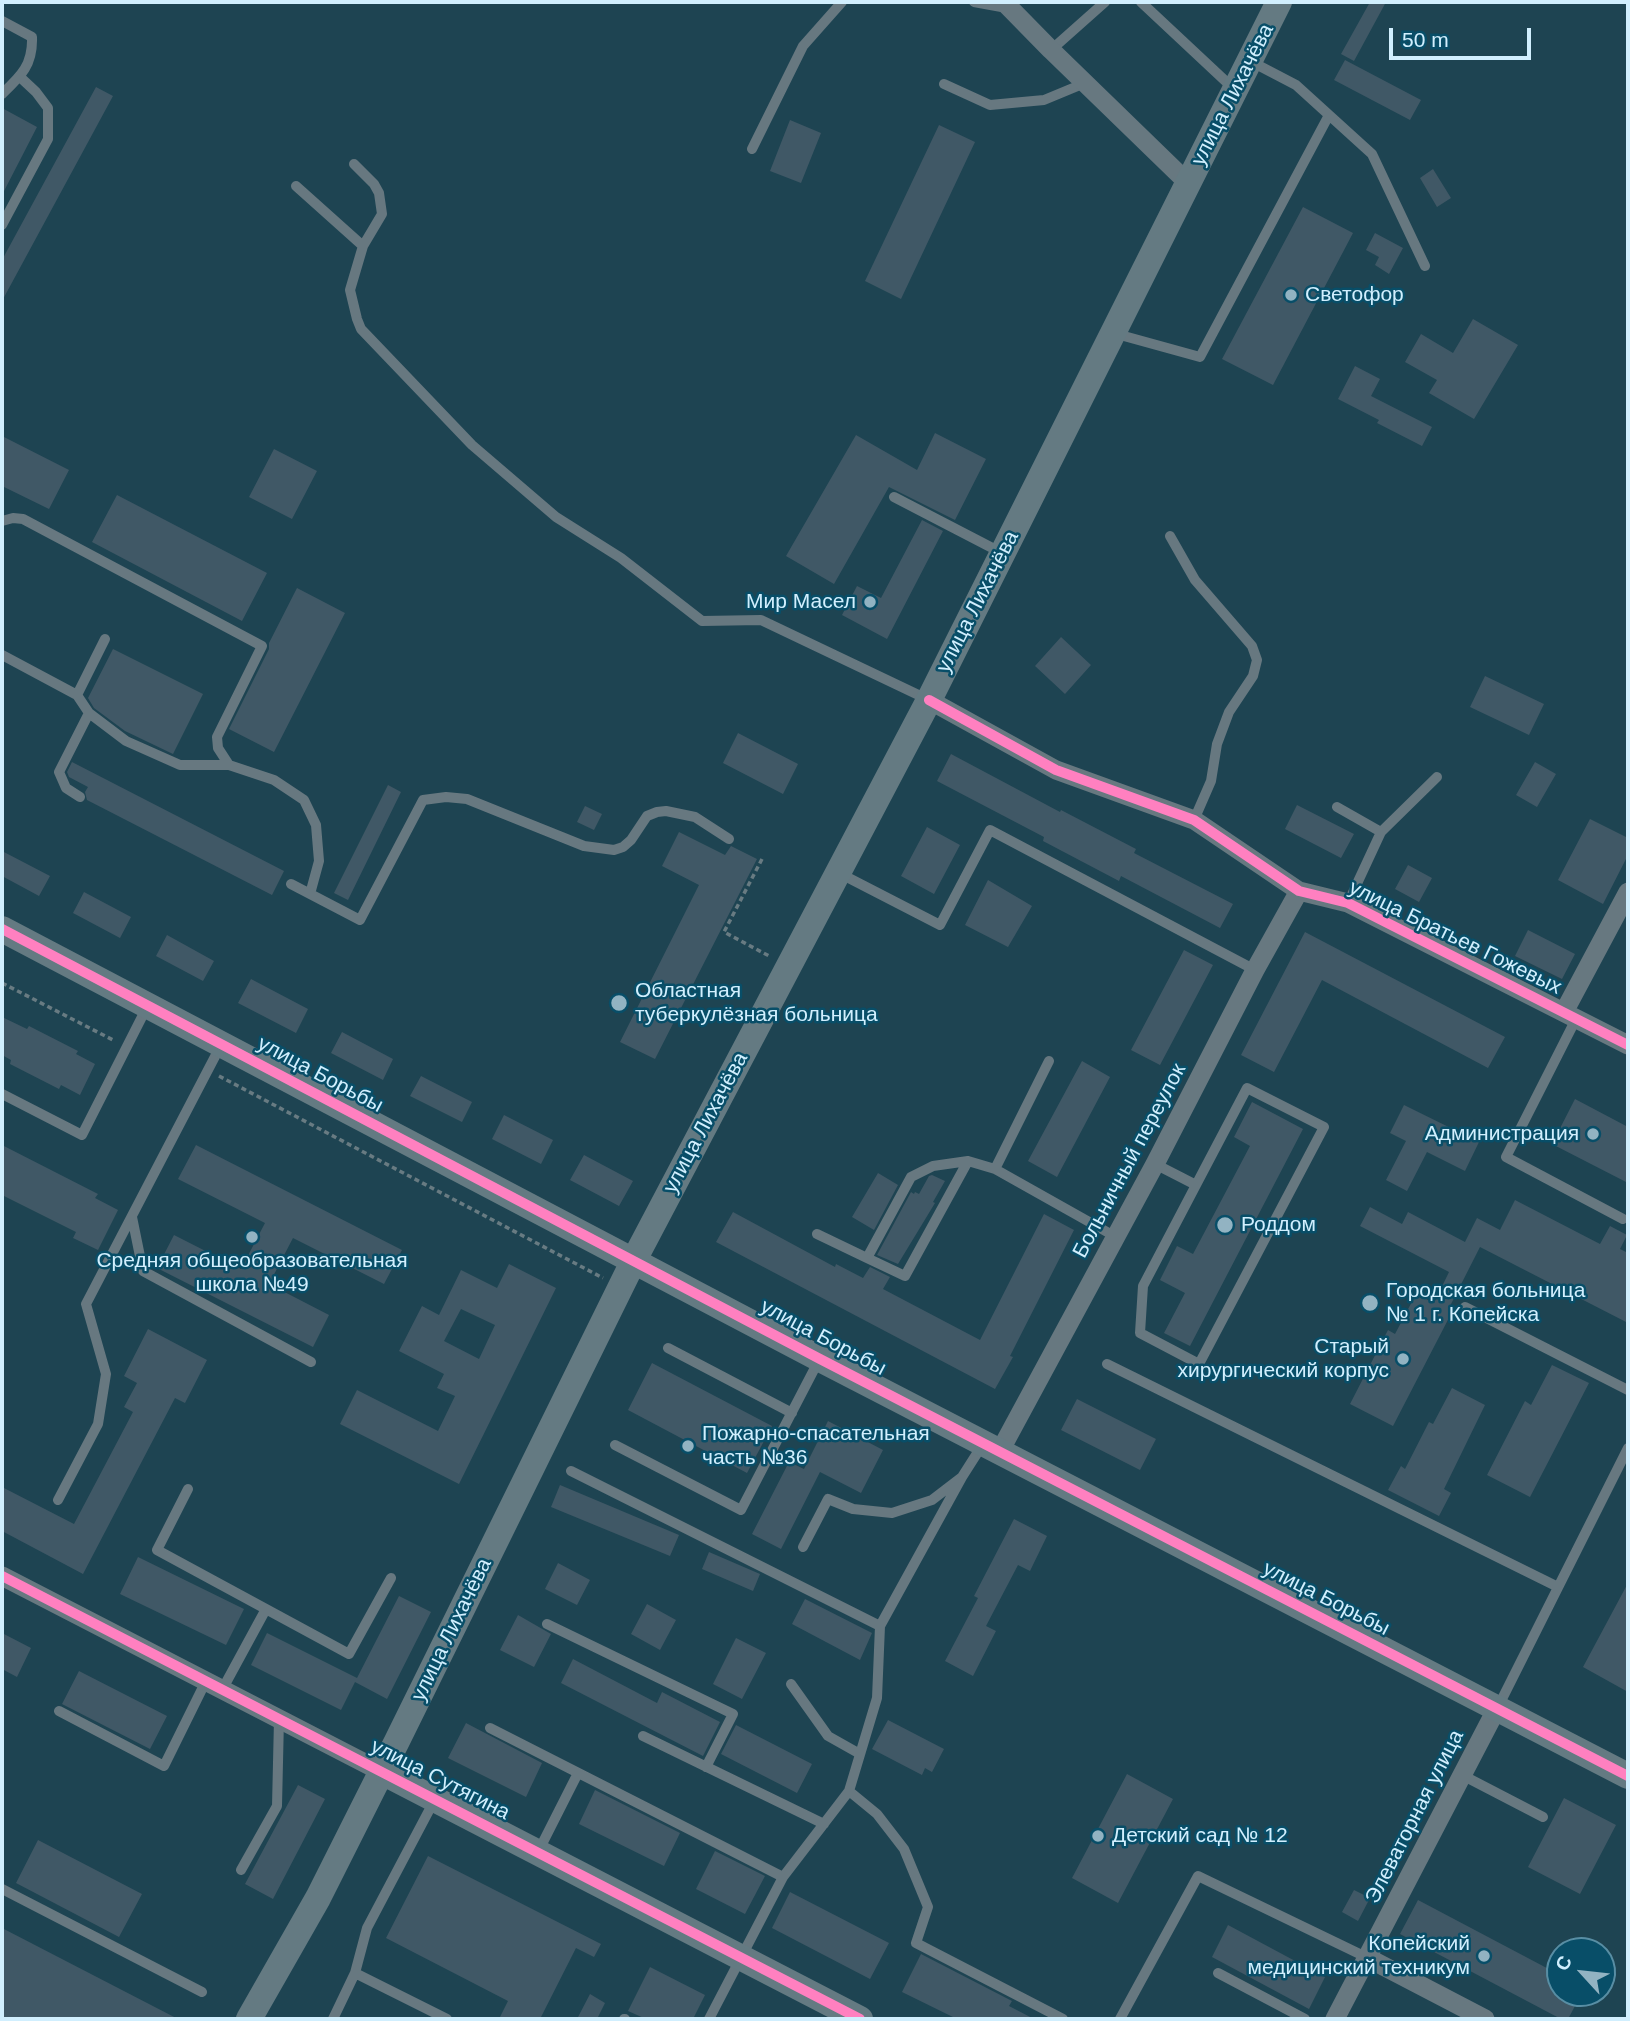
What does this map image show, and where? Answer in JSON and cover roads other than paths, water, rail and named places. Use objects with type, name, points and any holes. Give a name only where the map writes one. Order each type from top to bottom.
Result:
[{"type":"street","name":"улица Лихачёва","points":[[248,2019],[318,1898],[634,1259],[929,700],[1279,2]]},
{"type":"street","points":[[1008,5],[1188,183]]},
{"type":"street","name":"улица Братьев Гожевых","points":[[929,700],[1056,770],[1194,820],[1299,891],[1348,903],[1628,1045]]},
{"type":"street","name":"Больничный переулок","points":[[992,1448],[1116,1237],[1299,891]]},
{"type":"street","points":[[1570,1015],[1628,892]]},
{"type":"street","name":"улица Борьбы","points":[[2,929],[820,1359],[1628,1776]]},
{"type":"street","name":"улица Сутягина","points":[[2,1576],[860,2019]]},
{"type":"street","name":"Элеваторная улица","points":[[1335,2019],[1496,1710]]},
{"type":"street","points":[[1368,1958],[1485,2019]]},
{"type":"lane","points":[[752,149],[803,46],[842,2]]},
{"type":"lane","points":[[974,2],[1008,5]]},
{"type":"lane","points":[[1051,50],[1105,2]]},
{"type":"lane","points":[[1141,2],[1235,90]]},
{"type":"lane","points":[[2,21],[32,37],[33,54],[20,77],[2,93]]},
{"type":"lane","points":[[1250,61],[1296,85],[1372,154],[1425,265]]},
{"type":"lane","points":[[2,225],[48,139],[48,108],[20,77]]},
{"type":"lane","points":[[944,84],[990,105],[1044,100],[1085,83]]},
{"type":"lane","points":[[1113,333],[1200,357],[1329,115]]},
{"type":"lane","points":[[354,164],[374,184],[379,193],[382,214],[363,246],[350,290],[357,319],[361,328],[472,445],[556,517],[621,558],[702,621],[761,620],[929,700]]},
{"type":"lane","points":[[296,186],[363,246]]},
{"type":"lane","points":[[894,497],[1003,553]]},
{"type":"lane","points":[[2,522],[13,518],[23,519],[262,646],[217,737],[218,748],[229,765]]},
{"type":"lane","points":[[1170,536],[1195,580],[1252,646],[1257,660],[1253,676],[1229,712],[1217,744],[1211,781],[1194,820]]},
{"type":"lane","points":[[77,695],[106,639]]},
{"type":"lane","points":[[2,655],[77,695],[89,713],[125,741],[180,765],[229,765],[274,780],[304,800],[316,825],[319,860],[310,894]]},
{"type":"lane","points":[[80,797],[65,788],[59,772],[89,713]]},
{"type":"lane","points":[[1348,903],[1381,832],[1437,777]]},
{"type":"lane","points":[[291,884],[360,920],[423,800],[446,797],[467,799],[584,846],[614,850],[623,847],[647,816],[666,811],[695,817],[729,839]]},
{"type":"lane","points":[[1337,807],[1381,832]]},
{"type":"lane","points":[[838,873],[940,925],[990,830],[1255,970]]},
{"type":"lane","points":[[2,1094],[82,1135],[148,1006]]},
{"type":"lane","points":[[1570,1015],[1506,1157],[1623,1219]]},
{"type":"lane","points":[[58,1500],[98,1424],[106,1374],[86,1304],[221,1045]]},
{"type":"lane","points":[[995,1169],[1049,1061]]},
{"type":"lane","points":[[1247,1088],[1324,1127],[1199,1364],[1140,1333],[1143,1286],[1196,1185],[1247,1088]]},
{"type":"lane","points":[[817,1234],[905,1276],[968,1161]]},
{"type":"lane","points":[[867,1258],[911,1177],[933,1166],[968,1161],[995,1169],[1116,1237]]},
{"type":"lane","points":[[1155,1164],[1196,1185]]},
{"type":"lane","points":[[132,1216],[143,1271],[311,1362]]},
{"type":"lane","points":[[1465,1307],[1628,1390]]},
{"type":"lane","points":[[668,1348],[792,1413]]},
{"type":"lane","points":[[615,1445],[741,1510],[820,1359]]},
{"type":"lane","points":[[1107,1364],[1558,1587]]},
{"type":"lane","points":[[803,1547],[828,1499],[853,1509],[892,1513],[932,1500],[962,1477],[992,1448]]},
{"type":"lane","points":[[1496,1710],[1628,1448]]},
{"type":"lane","points":[[571,1471],[880,1626]]},
{"type":"lane","points":[[709,2019],[783,1877],[849,1791],[877,1699],[880,1626],[962,1477]]},
{"type":"lane","points":[[188,1489],[157,1550],[349,1654],[391,1577]]},
{"type":"lane","points":[[58,1711],[164,1766],[266,1609]]},
{"type":"lane","points":[[547,1624],[733,1714],[706,1767]]},
{"type":"lane","points":[[790,1684],[828,1736],[860,1754]]},
{"type":"lane","points":[[241,1870],[277,1806],[279,1719]]},
{"type":"lane","points":[[490,1728],[783,1877]]},
{"type":"lane","points":[[643,1736],[824,1824]]},
{"type":"lane","points":[[538,1853],[578,1773]]},
{"type":"lane","points":[[1462,1775],[1543,1817]]},
{"type":"lane","points":[[849,1791],[877,1814],[904,1849],[928,1907],[916,1943],[1063,2019]]},
{"type":"lane","points":[[333,2019],[355,1973],[367,1928],[435,1800]]},
{"type":"lane","points":[[1120,2019],[1198,1876],[1368,1958]]},
{"type":"lane","points":[[2,1889],[202,1992]]},
{"type":"lane","points":[[355,1973],[447,2019]]},
{"type":"lane","points":[[1218,1973],[1305,2019]]},
{"type":"place","name":"Светофор","points":[[1291,295]]},
{"type":"place","name":"Мир Масел","points":[[870,602]]},
{"type":"place","name":"Областная туберкулёзная больница","points":[[619,1003]]},
{"type":"place","name":"Администрация","points":[[1593,1134]]},
{"type":"place","name":"Роддом","points":[[1225,1225]]},
{"type":"place","name":"Средняя общеобразовательная школа №49","points":[[252,1237]]},
{"type":"place","name":"Городская больница № 1 г. Копейска","points":[[1370,1303]]},
{"type":"place","name":"Старый хирургический корпус","points":[[1403,1359]]},
{"type":"place","name":"Пожарно-спасательная часть №36","points":[[688,1446]]},
{"type":"place","name":"Детский сад № 12","points":[[1098,1836]]},
{"type":"place","name":"Копейский медицинский техникум","points":[[1484,1956]]}]
